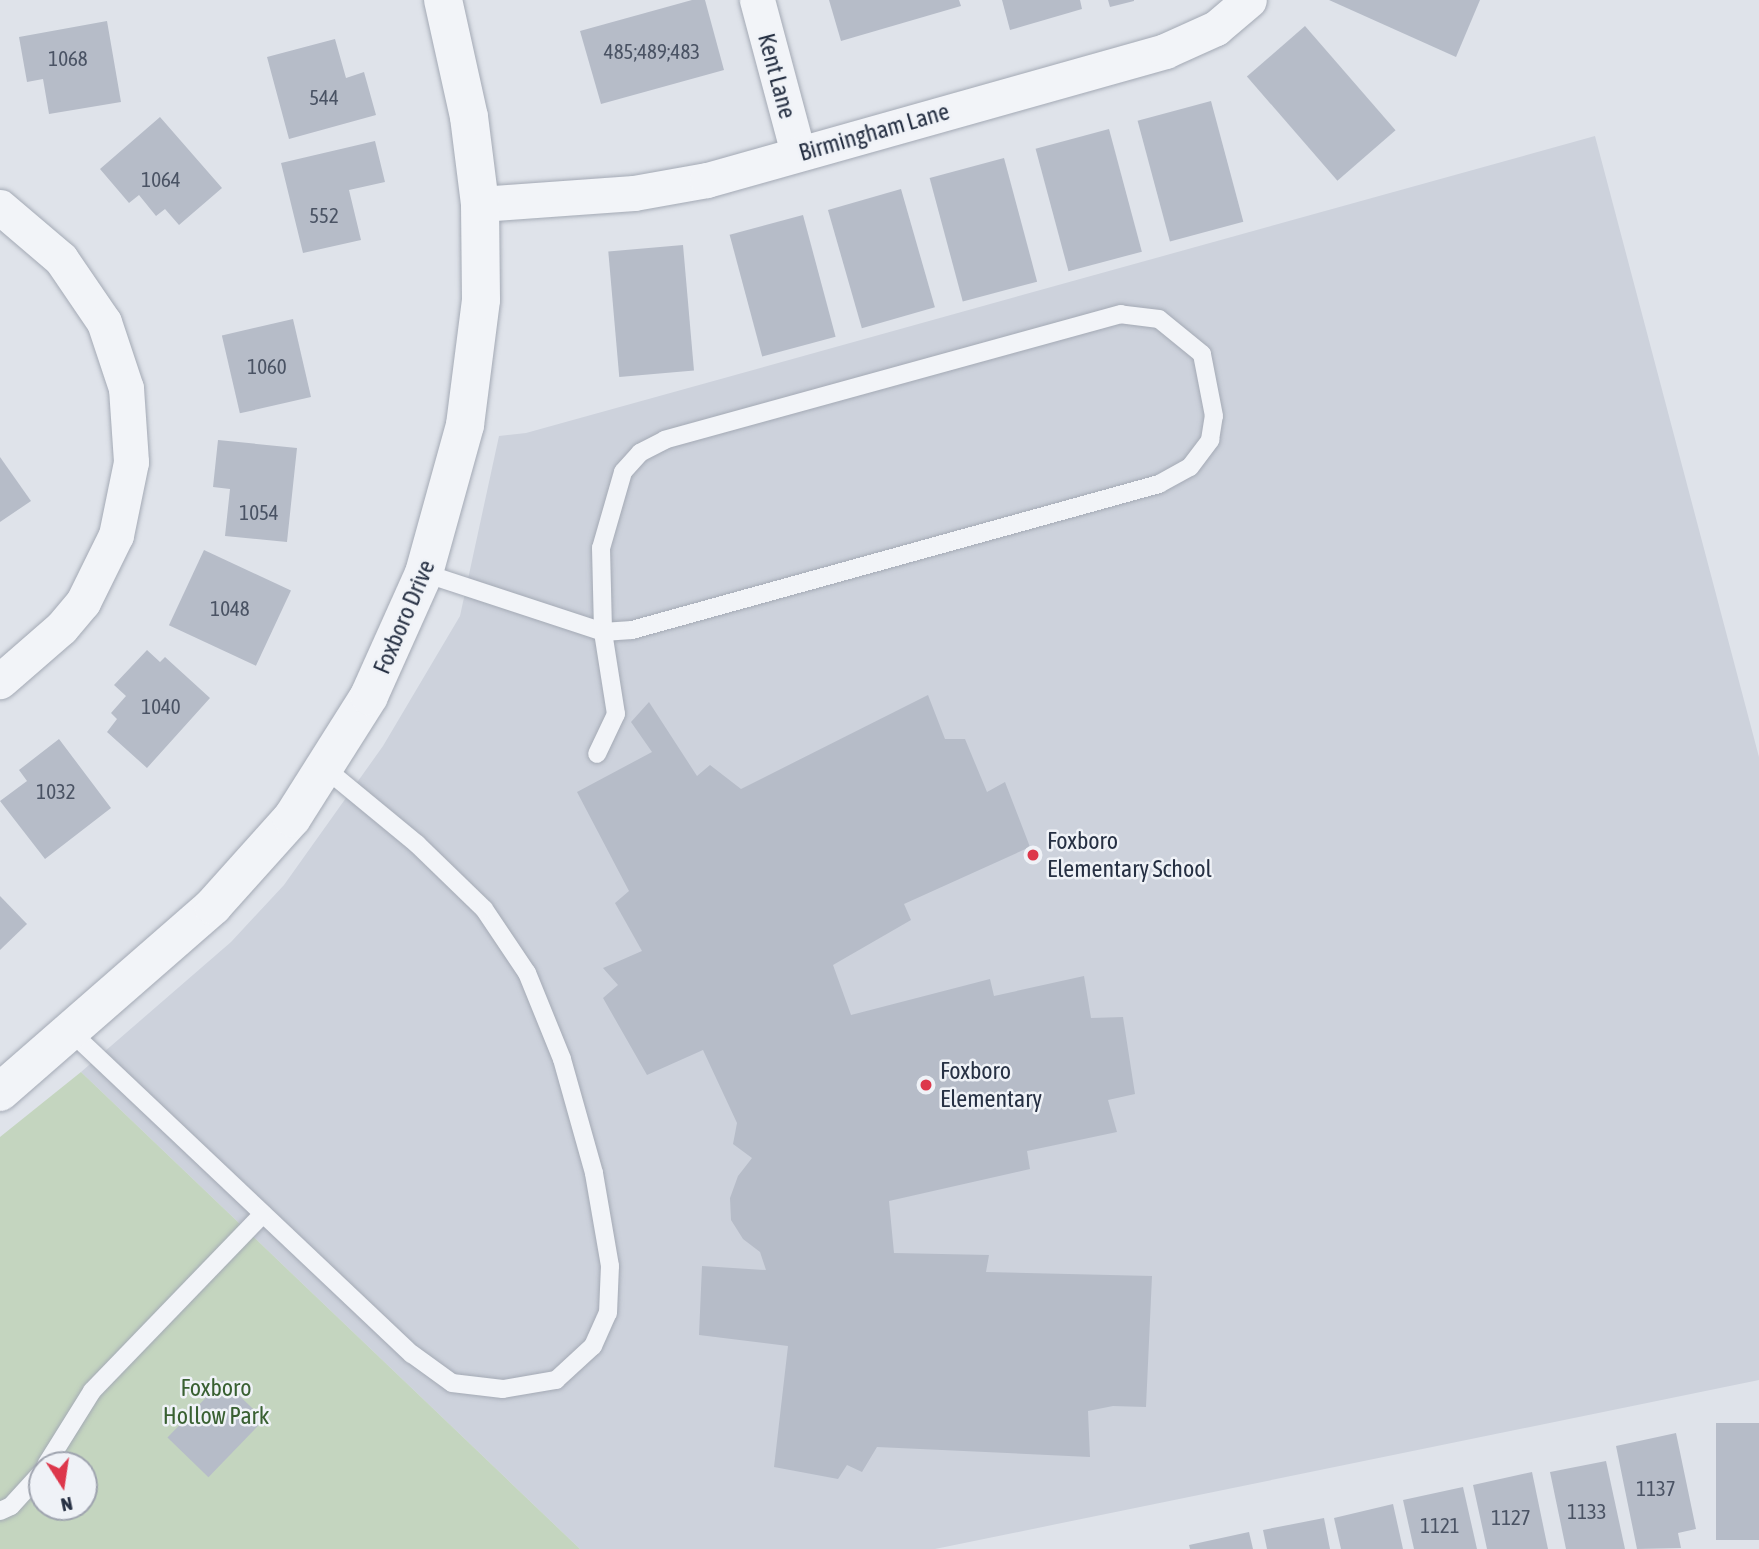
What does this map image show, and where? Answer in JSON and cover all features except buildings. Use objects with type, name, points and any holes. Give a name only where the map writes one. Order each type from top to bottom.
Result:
[{"type":"street","name":"Foxboro Drive","points":[[0,1092],[213,906],[292,817],[326,769],[369,696],[424,573],[457,464],[472,384],[481,300],[480,204],[469,117],[443,0]]},
{"type":"street","name":"Kent Lane","points":[[757,0],[798,153]]},
{"type":"street","name":"Birmingham Lane","points":[[480,204],[669,188],[1165,51],[1216,28],[1249,0]]},
{"type":"street","points":[[0,207],[44,242],[86,289],[118,355],[131,437],[126,499],[102,569],[61,628],[0,681]]},
{"type":"lane","points":[[424,573],[603,632],[632,630],[1159,484],[1190,467],[1210,440],[1214,416],[1202,354],[1159,319],[1121,314],[665,440],[640,453],[624,472],[601,548],[603,632],[616,714],[597,754]]},
{"type":"lane","points":[[71,1032],[403,1346],[452,1384],[503,1389],[556,1380],[593,1346],[608,1314],[610,1266],[594,1173],[562,1059],[527,973],[484,909],[416,844],[326,769]]},
{"type":"lane","points":[[55,1451],[92,1391],[263,1214]]},
{"type":"lane","points":[[0,1511],[11,1506],[28,1487]]},
{"type":"shaded area","name":"Foxboro Elementary School","points":[[1595,136],[1759,757],[1759,1380],[935,1549],[580,1549],[81,1072],[231,942],[284,885],[383,746],[460,616],[499,436],[526,433]]},
{"type":"green space","name":"Foxboro Hollow Park","points":[[81,1072],[580,1549],[0,1549],[0,1137]]},
{"type":"place","name":"Foxboro Elementary School","points":[[1033,855]]},
{"type":"place","name":"Foxboro Elementary","points":[[926,1085]]}]
